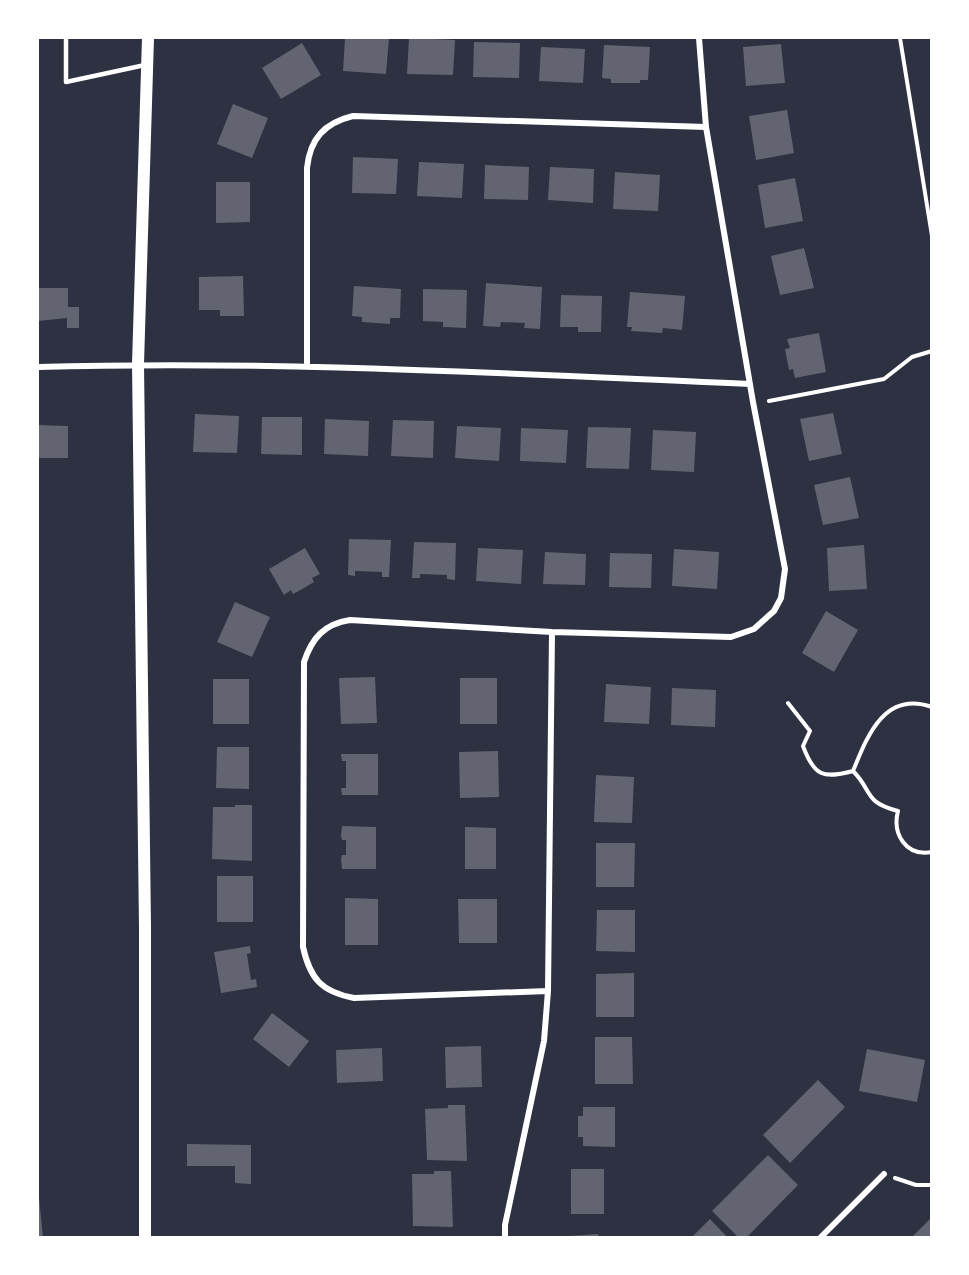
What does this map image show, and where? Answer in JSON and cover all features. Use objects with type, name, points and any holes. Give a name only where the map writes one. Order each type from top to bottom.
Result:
[{"type":"main road","points":[[145,1238],[146,927],[138,364],[148,38]]},
{"type":"street","points":[[548,991],[354,998],[335,994],[312,974],[303,947],[304,662],[308,649],[325,628],[350,620],[552,632],[731,637],[754,629],[774,611],[782,591],[785,569],[750,384],[706,127],[699,38]]},
{"type":"street","points":[[307,365],[307,168],[309,151],[326,126],[338,119],[353,116],[706,127]]},
{"type":"street","points":[[38,366],[307,365],[750,384]]},
{"type":"street","points":[[505,1238],[505,1225],[544,1041],[548,991],[552,632]]},
{"type":"street","points":[[820,1238],[884,1174]]},
{"type":"lane","points":[[66,38],[66,82],[148,65]]},
{"type":"path","points":[[900,38],[932,236]]},
{"type":"path","points":[[769,401],[884,379],[912,357],[932,351]]},
{"type":"path","points":[[853,771],[864,741],[881,717],[905,704],[917,702],[932,707]]},
{"type":"path","points":[[788,704],[810,731],[803,746],[808,760],[819,774],[834,776],[853,771]]},
{"type":"path","points":[[853,771],[861,780],[863,789],[871,800],[898,811],[895,821],[897,836],[907,847],[922,854],[932,852]]},
{"type":"path","points":[[884,1174],[916,1185],[932,1185]]},
{"type":"building","points":[[345,38],[389,38],[386,74],[343,71]]},
{"type":"building","points":[[409,38],[455,40],[453,75],[407,74]]},
{"type":"building","points":[[474,42],[520,43],[519,78],[473,77]]},
{"type":"building","points":[[302,43],[321,75],[281,99],[262,68]]},
{"type":"building","points":[[781,44],[785,83],[746,86],[743,47]]},
{"type":"building","points":[[604,45],[650,47],[648,80],[640,80],[640,83],[611,83],[611,79],[602,78]]},
{"type":"building","points":[[541,47],[585,49],[583,83],[539,81]]},
{"type":"building","points":[[233,104],[268,118],[252,158],[217,144]]},
{"type":"building","points":[[787,110],[794,153],[756,160],[749,116]]},
{"type":"building","points":[[353,157],[398,159],[396,194],[352,193]]},
{"type":"building","points":[[419,162],[464,164],[462,198],[417,196]]},
{"type":"building","points":[[485,165],[529,167],[528,200],[484,199]]},
{"type":"building","points":[[550,167],[594,169],[593,203],[548,200]]},
{"type":"building","points":[[615,172],[660,175],[658,211],[613,209]]},
{"type":"building","points":[[795,178],[803,221],[765,228],[758,185]]},
{"type":"building","points":[[216,182],[250,182],[250,222],[216,223]]},
{"type":"building","points":[[804,248],[814,288],[780,295],[771,256]]},
{"type":"building","points":[[243,276],[244,316],[220,316],[220,310],[199,310],[199,277]]},
{"type":"building","points":[[486,283],[542,287],[540,329],[524,328],[525,323],[501,322],[500,327],[483,326]]},
{"type":"building","points":[[354,286],[401,289],[400,318],[390,318],[390,324],[362,322],[362,317],[352,316]]},
{"type":"building","points":[[38,288],[68,288],[68,307],[79,307],[79,328],[67,328],[67,318],[38,321]]},
{"type":"building","points":[[423,289],[467,290],[466,328],[443,327],[443,322],[423,321]]},
{"type":"building","points":[[630,292],[685,296],[682,330],[663,328],[662,333],[631,331],[632,327],[627,327]]},
{"type":"building","points":[[561,295],[602,296],[601,332],[578,332],[578,327],[560,327]]},
{"type":"building","points":[[819,333],[826,372],[795,378],[793,369],[789,370],[785,349],[790,348],[787,339]]},
{"type":"building","points":[[833,413],[842,454],[809,461],[800,419]]},
{"type":"building","points":[[195,414],[239,416],[237,453],[193,452]]},
{"type":"building","points":[[262,417],[302,417],[302,455],[261,454]]},
{"type":"building","points":[[325,419],[369,421],[368,456],[324,454]]},
{"type":"building","points":[[393,420],[434,421],[433,458],[391,456]]},
{"type":"building","points":[[38,425],[68,426],[68,458],[38,458]]},
{"type":"building","points":[[457,426],[501,428],[499,461],[455,458]]},
{"type":"building","points":[[588,427],[631,428],[629,469],[586,468]]},
{"type":"building","points":[[521,428],[568,430],[566,463],[520,461]]},
{"type":"building","points":[[653,430],[696,432],[694,472],[651,470]]},
{"type":"building","points":[[850,477],[859,518],[823,525],[814,485]]},
{"type":"building","points":[[349,539],[391,540],[389,577],[382,577],[382,572],[355,571],[355,576],[348,575]]},
{"type":"building","points":[[414,542],[456,543],[455,580],[447,579],[447,575],[420,574],[420,578],[412,578]]},
{"type":"building","points":[[864,545],[867,589],[829,591],[827,548]]},
{"type":"building","points":[[305,548],[320,574],[312,578],[314,582],[304,588],[293,594],[291,590],[284,595],[269,569]]},
{"type":"building","points":[[478,548],[523,550],[521,584],[476,581]]},
{"type":"building","points":[[674,549],[719,552],[717,589],[672,586]]},
{"type":"building","points":[[545,552],[586,554],[585,585],[543,584]]},
{"type":"building","points":[[610,553],[652,554],[651,588],[609,587]]},
{"type":"building","points":[[235,602],[270,617],[252,657],[217,642]]},
{"type":"building","points":[[826,611],[858,630],[834,672],[802,653]]},
{"type":"building","points":[[375,677],[377,723],[341,724],[339,678]]},
{"type":"building","points":[[460,678],[497,678],[497,724],[460,724]]},
{"type":"building","points":[[213,679],[249,679],[249,724],[213,724]]},
{"type":"building","points":[[606,684],[651,687],[649,724],[604,722]]},
{"type":"building","points":[[672,688],[716,690],[715,727],[671,725]]},
{"type":"building","points":[[217,747],[249,747],[249,789],[216,788]]},
{"type":"building","points":[[498,751],[499,797],[460,798],[459,752]]},
{"type":"building","points":[[341,754],[378,754],[378,795],[342,795],[341,788],[346,788],[346,761],[342,761]]},
{"type":"building","points":[[596,775],[634,777],[632,823],[594,822]]},
{"type":"building","points":[[235,805],[252,805],[252,861],[212,859],[213,807],[235,807]]},
{"type":"building","points":[[342,826],[376,827],[376,869],[342,869],[341,859],[342,855],[346,855],[346,840],[342,840]]},
{"type":"building","points":[[465,827],[496,828],[496,869],[465,869]]},
{"type":"building","points":[[596,843],[635,843],[634,887],[596,887]]},
{"type":"building","points":[[217,876],[253,876],[253,922],[217,922]]},
{"type":"building","points":[[345,898],[378,899],[378,945],[345,945]]},
{"type":"building","points":[[458,899],[497,899],[497,943],[459,943]]},
{"type":"building","points":[[597,910],[635,910],[635,952],[596,951]]},
{"type":"building","points":[[250,946],[251,953],[247,954],[251,980],[256,979],[257,987],[221,993],[214,952]]},
{"type":"building","points":[[634,973],[634,1017],[596,1017],[596,974]]},
{"type":"building","points":[[272,1013],[309,1041],[289,1067],[253,1039]]},
{"type":"building","points":[[595,1037],[632,1037],[633,1084],[595,1084]]},
{"type":"building","points":[[481,1046],[482,1087],[446,1088],[445,1047]]},
{"type":"building","points":[[382,1048],[383,1081],[337,1083],[336,1050]]},
{"type":"building","points":[[867,1049],[925,1060],[917,1102],[859,1091]]},
{"type":"building","points":[[818,1080],[845,1107],[790,1163],[763,1135]]},
{"type":"building","points":[[448,1105],[465,1105],[467,1161],[427,1160],[425,1109],[448,1108]]},
{"type":"building","points":[[583,1107],[615,1107],[615,1147],[583,1146],[583,1137],[578,1137],[578,1116],[583,1116]]},
{"type":"building","points":[[187,1144],[251,1145],[251,1184],[235,1183],[235,1166],[187,1166]]},
{"type":"building","points":[[768,1155],[798,1185],[746,1238],[739,1238],[712,1211]]},
{"type":"building","points":[[571,1169],[604,1169],[604,1214],[571,1214]]},
{"type":"building","points":[[434,1171],[451,1171],[453,1227],[413,1226],[412,1174],[434,1174]]},
{"type":"building","points":[[39,1197],[43,1238],[38,1238]]},
{"type":"building","points":[[932,1217],[932,1238],[911,1238]]},
{"type":"building","points":[[710,1219],[728,1238],[691,1238]]},
{"type":"building","points":[[598,1234],[599,1238],[568,1238],[568,1236]]}]
